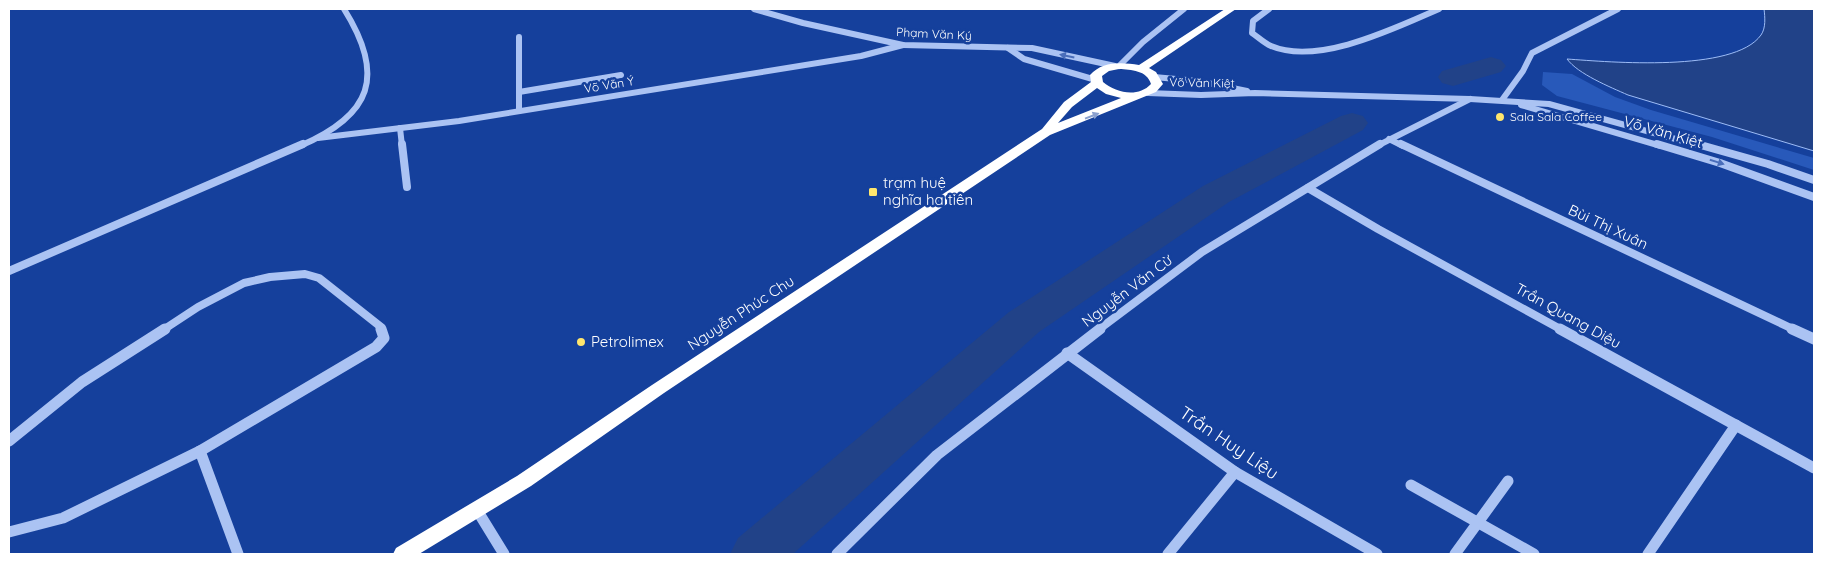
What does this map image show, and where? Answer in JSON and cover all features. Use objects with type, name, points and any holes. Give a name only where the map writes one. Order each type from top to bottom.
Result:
[{"type":"highway","points":[[1141,69],[1231,9]]},
{"type":"highway","points":[[1096,81],[1101,87],[1116,94],[1142,94],[1157,84],[1154,76],[1141,69],[1117,66]]},
{"type":"highway","name":"Nguyễn Phúc Chu","points":[[1046,132],[1058,113],[1096,81],[1096,75],[1100,71],[1117,66]]},
{"type":"highway","name":"Nguyễn Phúc Chu","points":[[404,554],[477,510],[1046,132],[1142,94]]},
{"type":"street","points":[[9,271],[318,138],[360,105],[368,86],[367,65],[359,37],[344,9]]},
{"type":"street","name":"Phạm Văn Ký","points":[[754,9],[803,23],[902,45],[1032,48],[1117,66]]},
{"type":"street","points":[[1117,66],[1184,9]]},
{"type":"street","points":[[1269,9],[1253,21],[1252,33],[1262,42],[1277,48],[1301,51],[1350,44],[1439,9]]},
{"type":"street","points":[[1502,100],[1523,71],[1532,53],[1618,9]]},
{"type":"street","points":[[519,37],[519,111]]},
{"type":"street","name":"Võ Văn Ý","points":[[318,138],[519,111],[861,56],[902,45]]},
{"type":"street","points":[[1008,48],[1024,59],[1096,81]]},
{"type":"street","points":[[519,92],[621,75]]},
{"type":"street","name":"Võ Văn Kiệt","points":[[1154,76],[1198,81],[1255,93]]},
{"type":"street","name":"Võ Văn Kiệt","points":[[1142,94],[1217,95],[1255,93],[1470,98],[1549,104],[1768,164],[1814,180]]},
{"type":"street","name":"Nguyễn Văn Cừ","points":[[839,554],[937,455],[1067,353],[1202,252],[1250,221],[1389,139],[1470,98]]},
{"type":"street","name":"Võ Văn Kiệt","points":[[1502,100],[1720,163],[1814,196]]},
{"type":"street","points":[[400,128],[407,187]]},
{"type":"street","name":"Bùi Thị Xuân","points":[[1389,139],[1814,339]]},
{"type":"street","name":"Trần Quang Diệu","points":[[1308,188],[1378,229],[1814,468]]},
{"type":"street","points":[[9,441],[82,382],[198,306],[244,283],[270,277],[305,274],[319,278],[381,327],[384,338],[376,347],[200,451],[63,518],[9,532]]},
{"type":"street","name":"Trần Huy Liệu","points":[[1067,353],[1235,472],[1377,554]]},
{"type":"street","points":[[1648,554],[1736,425]]},
{"type":"street","points":[[200,451],[238,554]]},
{"type":"street","points":[[1168,554],[1235,472]]},
{"type":"street","points":[[1456,554],[1480,523],[1508,481]]},
{"type":"street","points":[[1411,485],[1534,554]]},
{"type":"street","points":[[477,510],[504,554]]},
{"type":"shaded area","points":[[1764,9],[1814,9],[1814,151],[1628,95],[1586,75],[1567,59],[1640,63],[1699,60],[1725,55],[1747,47],[1761,35],[1765,19]]},
{"type":"shaded area","points":[[1543,72],[1572,74],[1615,97],[1651,110],[1814,158],[1814,170],[1712,137],[1557,96],[1542,85]]},
{"type":"waterway","points":[[1453,77],[1491,66]]},
{"type":"waterway","points":[[757,554],[1024,322],[1216,194],[1352,123]]},
{"type":"place","name":"Sala Sala Coffee","points":[[1500,117]]},
{"type":"place","name":"trạm huệ nghĩa ha tiên","points":[[873,192]]},
{"type":"place","name":"Petrolimex","points":[[581,342]]}]
